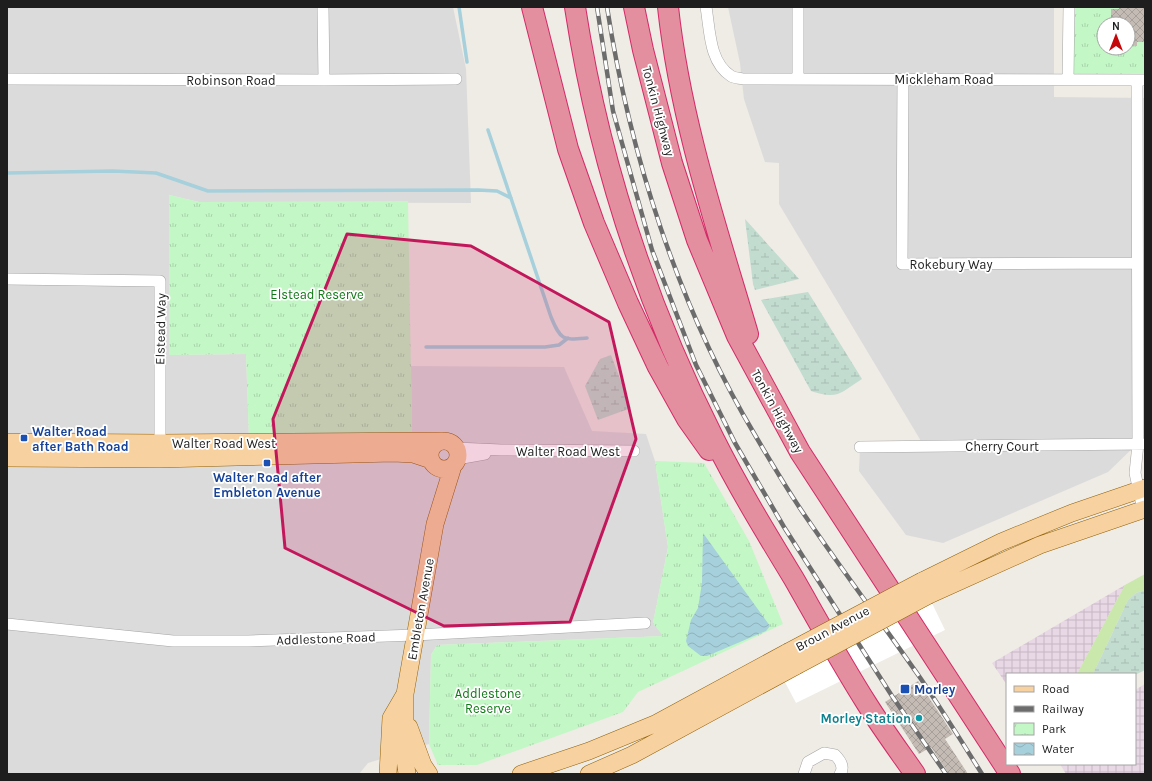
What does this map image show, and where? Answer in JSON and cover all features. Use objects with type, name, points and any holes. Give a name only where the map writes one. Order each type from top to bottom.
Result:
[{"type":"highway","points":[[532,7],[568,148],[594,223],[628,303],[658,367],[688,419],[773,544]]},
{"type":"highway","points":[[575,7],[583,56],[601,135],[623,213],[663,328],[696,402],[733,474],[867,705],[915,774]]},
{"type":"highway","name":"Tonkin Highway","points":[[634,7],[643,50],[672,163],[697,240],[737,336],[800,452],[1010,774]]},
{"type":"highway","points":[[668,7],[682,97],[704,188],[764,385]]},
{"type":"main road","name":"Walter Road West","points":[[7,458],[440,441]]},
{"type":"main road","points":[[440,441],[451,443],[455,457],[444,469],[433,463],[430,451],[436,443],[440,441]]},
{"type":"main road","name":"Walter Road West","points":[[7,442],[160,451],[393,453],[413,454],[433,463]]},
{"type":"main road","name":"Embleton Avenue","points":[[407,774],[405,759],[405,694],[435,524],[455,457]]},
{"type":"main road","name":"Embleton Avenue","points":[[433,463],[435,524]]},
{"type":"main road","name":"Broun Avenue","points":[[521,774],[589,751],[657,723],[792,659],[925,588],[1001,542],[1072,512],[1141,489]]},
{"type":"main road","name":"Broun Avenue","points":[[925,588],[1040,545],[1144,509]]},
{"type":"main road","name":"Broun Avenue","points":[[589,774],[632,755],[792,659]]},
{"type":"main road","name":"Embleton Avenue","points":[[385,771],[391,718],[405,694]]},
{"type":"main road","points":[[406,718],[423,765],[428,774]]},
{"type":"street","points":[[324,7],[324,80]]},
{"type":"street","name":"Mickleham Road","points":[[706,7],[714,54],[719,64],[732,76],[743,79],[1141,80]]},
{"type":"street","points":[[798,7],[798,79]]},
{"type":"street","points":[[1068,80],[1069,7]]},
{"type":"street","name":"Robinson Road","points":[[7,79],[456,79]]},
{"type":"street","name":"Rokebury Way","points":[[903,79],[902,264],[1137,263]]},
{"type":"street","points":[[1141,80],[1137,263],[1141,444],[1135,473],[1141,489],[1144,509]]},
{"type":"street","name":"Elstead Way","points":[[7,279],[160,281],[160,451]]},
{"type":"street","points":[[1141,444],[1145,459]]},
{"type":"street","name":"Cherry Court","points":[[860,447],[1141,444]]},
{"type":"street","name":"Walter Road West","points":[[455,457],[501,450],[634,451]]},
{"type":"street","name":"Addlestone Road","points":[[7,624],[173,641],[248,641],[415,635],[645,623]]},
{"type":"street","points":[[804,774],[808,762],[824,753],[835,755],[839,759],[842,765],[842,771],[840,774]]},
{"type":"highlighted area","points":[[347,234],[471,246],[609,322],[636,439],[570,622],[444,626],[285,548],[273,419]]},
{"type":"shaded area","points":[[7,7],[453,7],[466,69],[471,203],[199,202],[169,195],[169,355],[246,354],[249,438],[412,438],[411,366],[564,367],[592,431],[646,434],[655,461],[668,547],[653,623],[664,636],[437,645],[431,655],[429,744],[368,763],[359,774],[7,774]]},
{"type":"shaded area","points":[[728,7],[1054,7],[1054,97],[1145,98],[1145,444],[1137,444],[1108,472],[943,543],[906,535],[859,471],[860,447],[924,446],[779,204],[779,163],[765,162],[744,99],[740,63]]},
{"type":"shaded area","points":[[1125,585],[1078,673],[1006,673],[1006,684],[992,663]]},
{"type":"shaded area","points":[[1145,684],[1145,774],[1066,774],[1061,765],[1136,765],[1136,689]]},
{"type":"green space","points":[[1069,7],[1145,7],[1145,80],[1068,80]]},
{"type":"green space","name":"Elstead Reserve","points":[[169,195],[199,202],[408,201],[412,438],[249,438],[246,354],[169,355]]},
{"type":"green space","points":[[745,219],[799,279],[755,290]]},
{"type":"green space","points":[[808,292],[862,379],[838,394],[827,395],[811,391],[761,300]]},
{"type":"green space","points":[[611,355],[631,408],[598,420],[585,386],[600,359]]},
{"type":"green space","name":"Addlestone Reserve","points":[[655,461],[704,463],[749,541],[783,624],[638,692],[623,712],[477,765],[438,765],[429,744],[431,655],[437,645],[663,636],[653,623],[668,547]]},
{"type":"green space","points":[[1145,574],[1145,590],[1136,593],[1128,600],[1093,673],[1078,673],[1125,585]]},
{"type":"green space","points":[[1145,590],[1145,670],[1136,674],[1136,673],[1093,673],[1128,600],[1136,593]]},
{"type":"water","points":[[703,533],[770,626],[766,631],[707,656],[701,656],[688,646],[686,641],[691,620],[698,608],[702,583]]},
{"type":"pier","points":[[930,599],[945,630],[796,703],[779,671]]},
{"type":"building","points":[[1119,7],[1145,7],[1145,42],[1137,42],[1136,46],[1136,16],[1111,16],[1111,9],[1119,9]]},
{"type":"building","name":"Morley Station","points":[[918,681],[953,734],[945,739],[968,774],[949,774],[931,747],[919,754],[885,702]]},
{"type":"waterway","points":[[459,7],[467,62]]},
{"type":"waterway","points":[[488,130],[554,325],[560,335],[568,339],[587,338]]},
{"type":"waterway","points":[[7,173],[113,171],[156,173],[208,191],[478,190],[497,191],[511,198]]},
{"type":"waterway","points":[[426,347],[545,347],[559,345],[568,338]]},
{"type":"railway","points":[[597,7],[613,111],[652,250],[696,365],[735,443],[784,527],[892,696],[946,774]]},
{"type":"railway","points":[[607,7],[629,118],[661,228],[680,282],[727,386],[774,468],[794,499],[921,679],[982,774]]},
{"type":"place","name":"Walter Road after Bath Road","points":[[24,438]]},
{"type":"place","name":"Walter Road after Embleton Avenue","points":[[267,463]]},
{"type":"place","name":"Morley","points":[[905,689]]},
{"type":"place","name":"Morley Station","points":[[919,718]]}]
